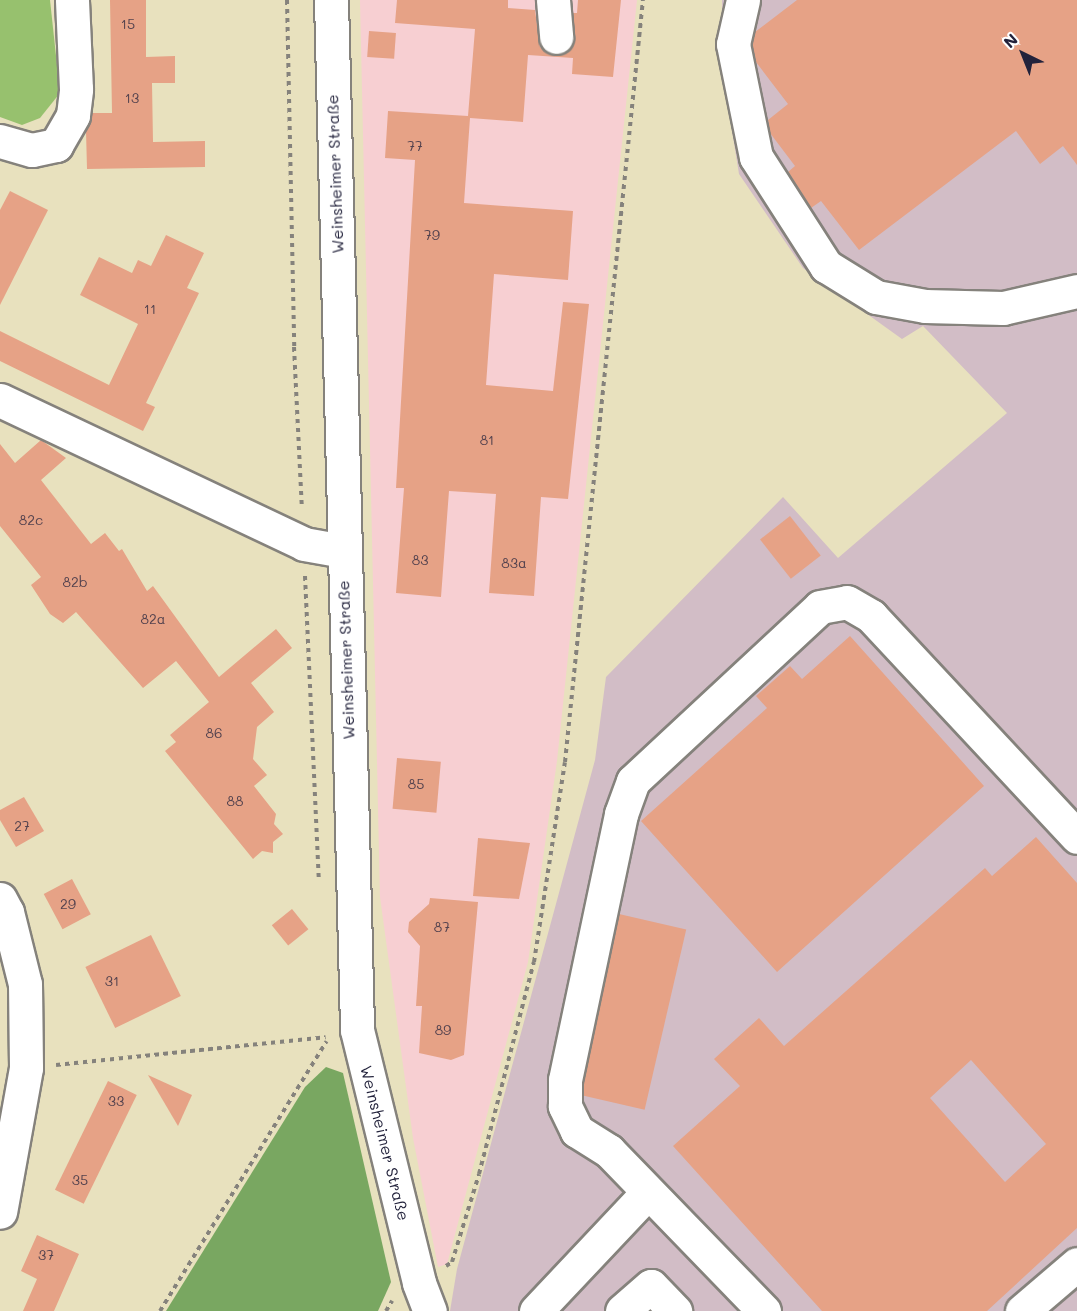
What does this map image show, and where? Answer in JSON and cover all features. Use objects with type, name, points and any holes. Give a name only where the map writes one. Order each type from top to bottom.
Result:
[{"type":"main road","points":[[0,141],[32,150],[56,145],[73,115],[76,89],[72,0]]},
{"type":"main road","name":"Weinsheimer Straße","points":[[331,0],[343,551],[357,1030],[419,1283],[430,1311]]},
{"type":"main road","points":[[552,0],[556,37]]},
{"type":"main road","points":[[743,0],[733,44],[756,157],[826,266],[876,297],[925,306],[1003,308],[1077,291]]},
{"type":"main road","points":[[0,400],[304,544],[343,551]]},
{"type":"main road","points":[[764,1311],[609,1151],[577,1131],[565,1106],[565,1080],[621,814],[633,781],[820,607],[847,602],[871,616],[1077,837]]},
{"type":"main road","points":[[0,899],[7,912],[26,984],[26,1068],[0,1212]]},
{"type":"main road","points":[[536,1311],[648,1192]]},
{"type":"main road","points":[[1022,1311],[1077,1264]]},
{"type":"main road","points":[[622,1311],[651,1286],[675,1311]]},
{"type":"path","points":[[452,1262],[534,962],[565,762],[643,0]]},
{"type":"path","points":[[26,1068],[330,1037],[160,1311]]},
{"type":"shaded area","points":[[360,0],[637,0],[557,761],[528,962],[447,1264],[438,1267],[413,1138],[380,897]]},
{"type":"shaded area","points":[[722,0],[1077,0],[1077,1311],[450,1311],[457,1269],[595,760],[606,677],[783,497],[838,558],[1007,413],[923,326],[902,339],[803,268],[739,174],[723,75]]},
{"type":"green space","points":[[0,0],[50,0],[60,93],[40,118],[22,125],[0,117]]},
{"type":"green space","points":[[326,1067],[343,1073],[391,1282],[378,1311],[166,1311],[305,1087]]},
{"type":"building","points":[[110,0],[146,0],[146,57],[175,56],[175,83],[152,83],[153,142],[205,141],[205,167],[87,169],[86,131],[92,113],[112,113]]},
{"type":"building","points":[[397,0],[508,0],[508,8],[535,10],[540,47],[557,56],[573,44],[573,13],[577,13],[578,0],[621,0],[613,77],[572,74],[573,58],[528,55],[523,122],[470,118],[464,203],[573,211],[568,280],[494,274],[486,385],[553,391],[563,302],[589,304],[568,499],[541,497],[534,596],[489,593],[496,494],[449,491],[441,597],[396,593],[404,488],[396,488],[415,160],[385,158],[388,111],[468,116],[475,29],[395,23]]},
{"type":"building","points":[[797,0],[1077,0],[1077,165],[1063,146],[1040,164],[1016,131],[859,250],[821,201],[811,208],[788,172],[795,166],[770,133],[768,120],[788,104],[756,62],[752,44],[755,32]]},
{"type":"building","points":[[369,31],[396,33],[394,59],[367,57]]},
{"type":"building","points":[[10,191],[48,210],[0,305],[0,210]]},
{"type":"building","points":[[166,235],[204,253],[187,288],[199,293],[146,403],[155,407],[143,431],[0,361],[0,331],[109,385],[138,324],[80,295],[99,257],[132,273],[138,260],[151,266]]},
{"type":"building","points":[[41,440],[66,458],[41,480],[91,544],[105,533],[119,551],[122,549],[147,591],[153,586],[219,677],[276,629],[292,648],[251,683],[274,712],[257,727],[253,759],[267,775],[254,786],[276,814],[274,824],[283,834],[273,842],[273,853],[262,851],[253,859],[165,751],[176,742],[170,735],[209,702],[176,661],[143,688],[76,612],[63,623],[50,614],[31,585],[41,577],[0,526],[0,444],[15,463]]},
{"type":"building","points":[[790,516],[821,555],[791,579],[760,539]]},
{"type":"building","points":[[850,636],[984,786],[777,972],[641,821],[767,708],[756,696],[790,666],[802,679]]},
{"type":"building","points":[[397,758],[441,762],[436,813],[393,809]]},
{"type":"building","points":[[24,797],[44,831],[16,847],[0,820],[0,810]]},
{"type":"building","points":[[1036,837],[1077,883],[1077,1228],[987,1311],[822,1311],[673,1146],[740,1086],[714,1059],[759,1018],[784,1046],[985,868],[992,876]],"holes":[[[971,1060],[1046,1144],[1005,1182],[930,1098]]]},
{"type":"building","points":[[478,838],[530,843],[519,899],[473,896]]},
{"type":"building","points":[[72,879],[91,914],[63,929],[44,894]]},
{"type":"building","points":[[430,898],[478,902],[464,1055],[451,1060],[419,1053],[422,1006],[416,1006],[420,946],[408,932],[409,922],[429,904]]},
{"type":"building","points":[[292,909],[308,929],[288,946],[272,925]]},
{"type":"building","points":[[619,914],[686,930],[645,1110],[577,1094]]},
{"type":"building","points":[[151,935],[181,996],[115,1028],[85,967]]},
{"type":"building","points":[[148,1075],[192,1095],[178,1126]]},
{"type":"building","points":[[108,1081],[137,1095],[84,1204],[55,1190]]},
{"type":"building","points":[[37,1235],[79,1254],[54,1311],[23,1311],[37,1279],[21,1271]]}]
